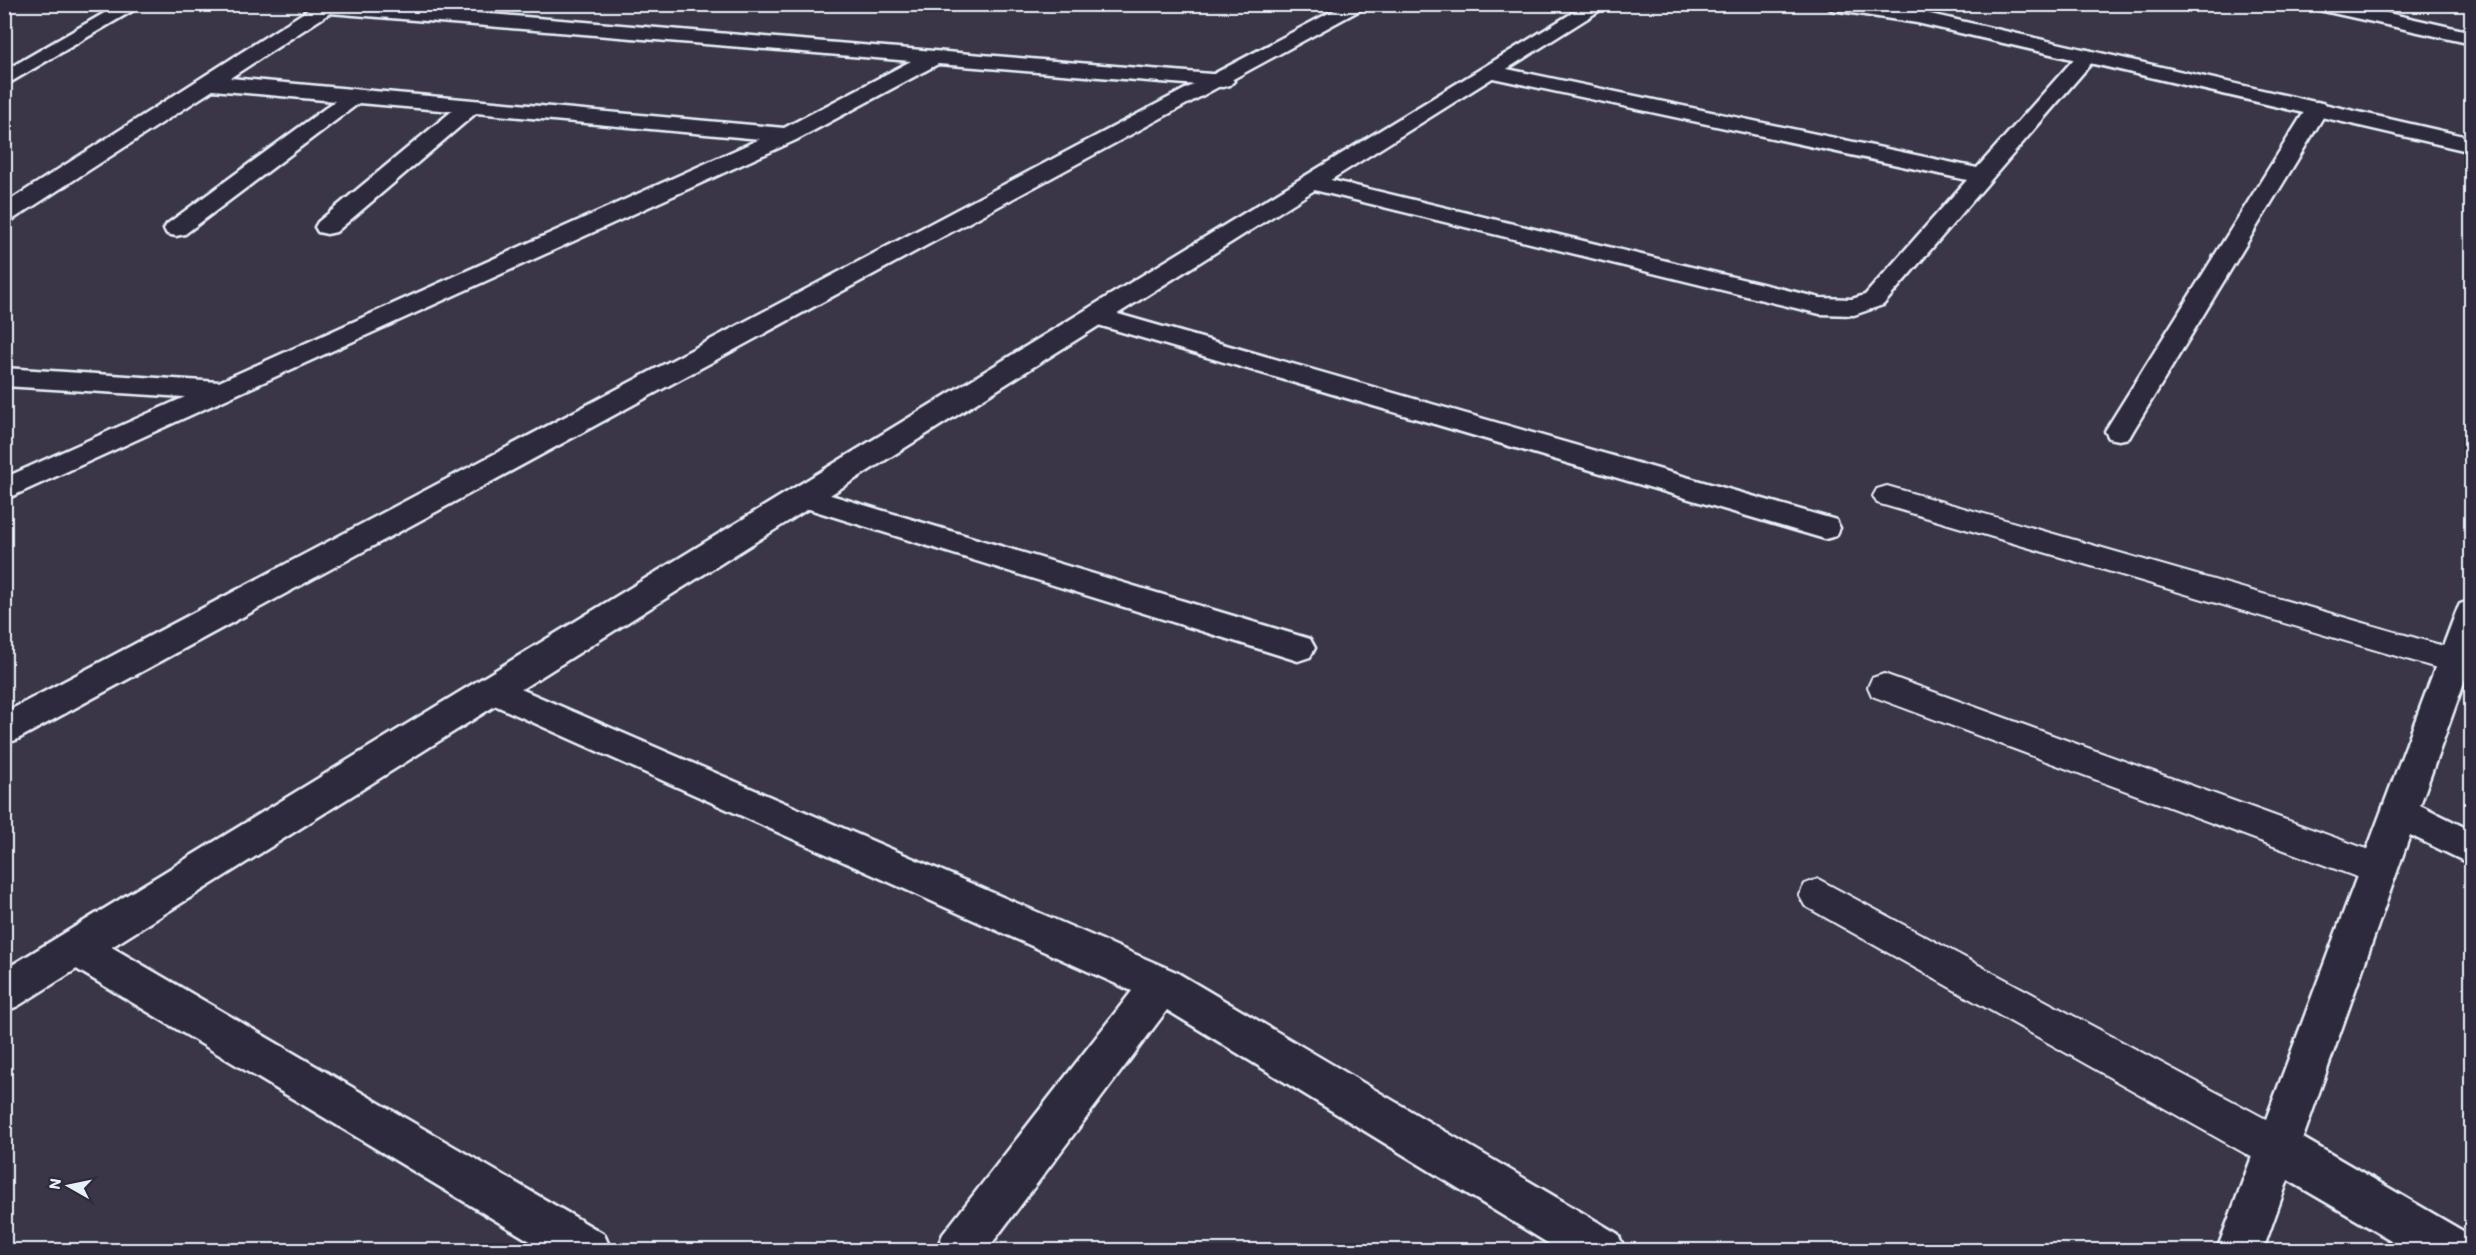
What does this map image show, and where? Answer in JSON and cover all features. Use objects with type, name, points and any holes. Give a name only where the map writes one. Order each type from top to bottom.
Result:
[{"type":"street","points":[[4,80],[135,4]]},
{"type":"street","points":[[4,730],[1223,81],[1362,4]]},
{"type":"street","points":[[4,993],[1601,4]]},
{"type":"street","points":[[1832,4],[1917,17],[2472,145]]},
{"type":"street","points":[[2319,4],[2472,38]]},
{"type":"street","points":[[4,215],[329,6],[1223,81]]},
{"type":"street","points":[[1314,183],[1820,306],[1854,307],[1874,300],[2087,56]]},
{"type":"street","points":[[4,490],[788,135],[933,58]]},
{"type":"street","points":[[1493,72],[1982,176]]},
{"type":"street","points":[[210,82],[788,135]]},
{"type":"street","points":[[176,229],[355,96]]},
{"type":"street","points":[[327,227],[472,106]]},
{"type":"street","points":[[2119,431],[2317,109]]},
{"type":"street","points":[[1097,316],[1825,528]]},
{"type":"street","points":[[4,377],[222,391]]},
{"type":"street","points":[[804,497],[1298,648]]},
{"type":"street","points":[[2240,1251],[2472,612]]},
{"type":"street","points":[[493,690],[1162,985],[1602,1251]]},
{"type":"street","points":[[2399,812],[2472,849]]},
{"type":"street","points":[[77,948],[588,1251]]},
{"type":"street","points":[[959,1251],[1162,985]]},
{"type":"street","points":[[2277,1148],[2452,1251]]},
{"type":"lane","points":[[1887,496],[2454,661]]},
{"type":"lane","points":[[1884,687],[2378,869]]},
{"type":"lane","points":[[1818,895],[2277,1148]]}]
